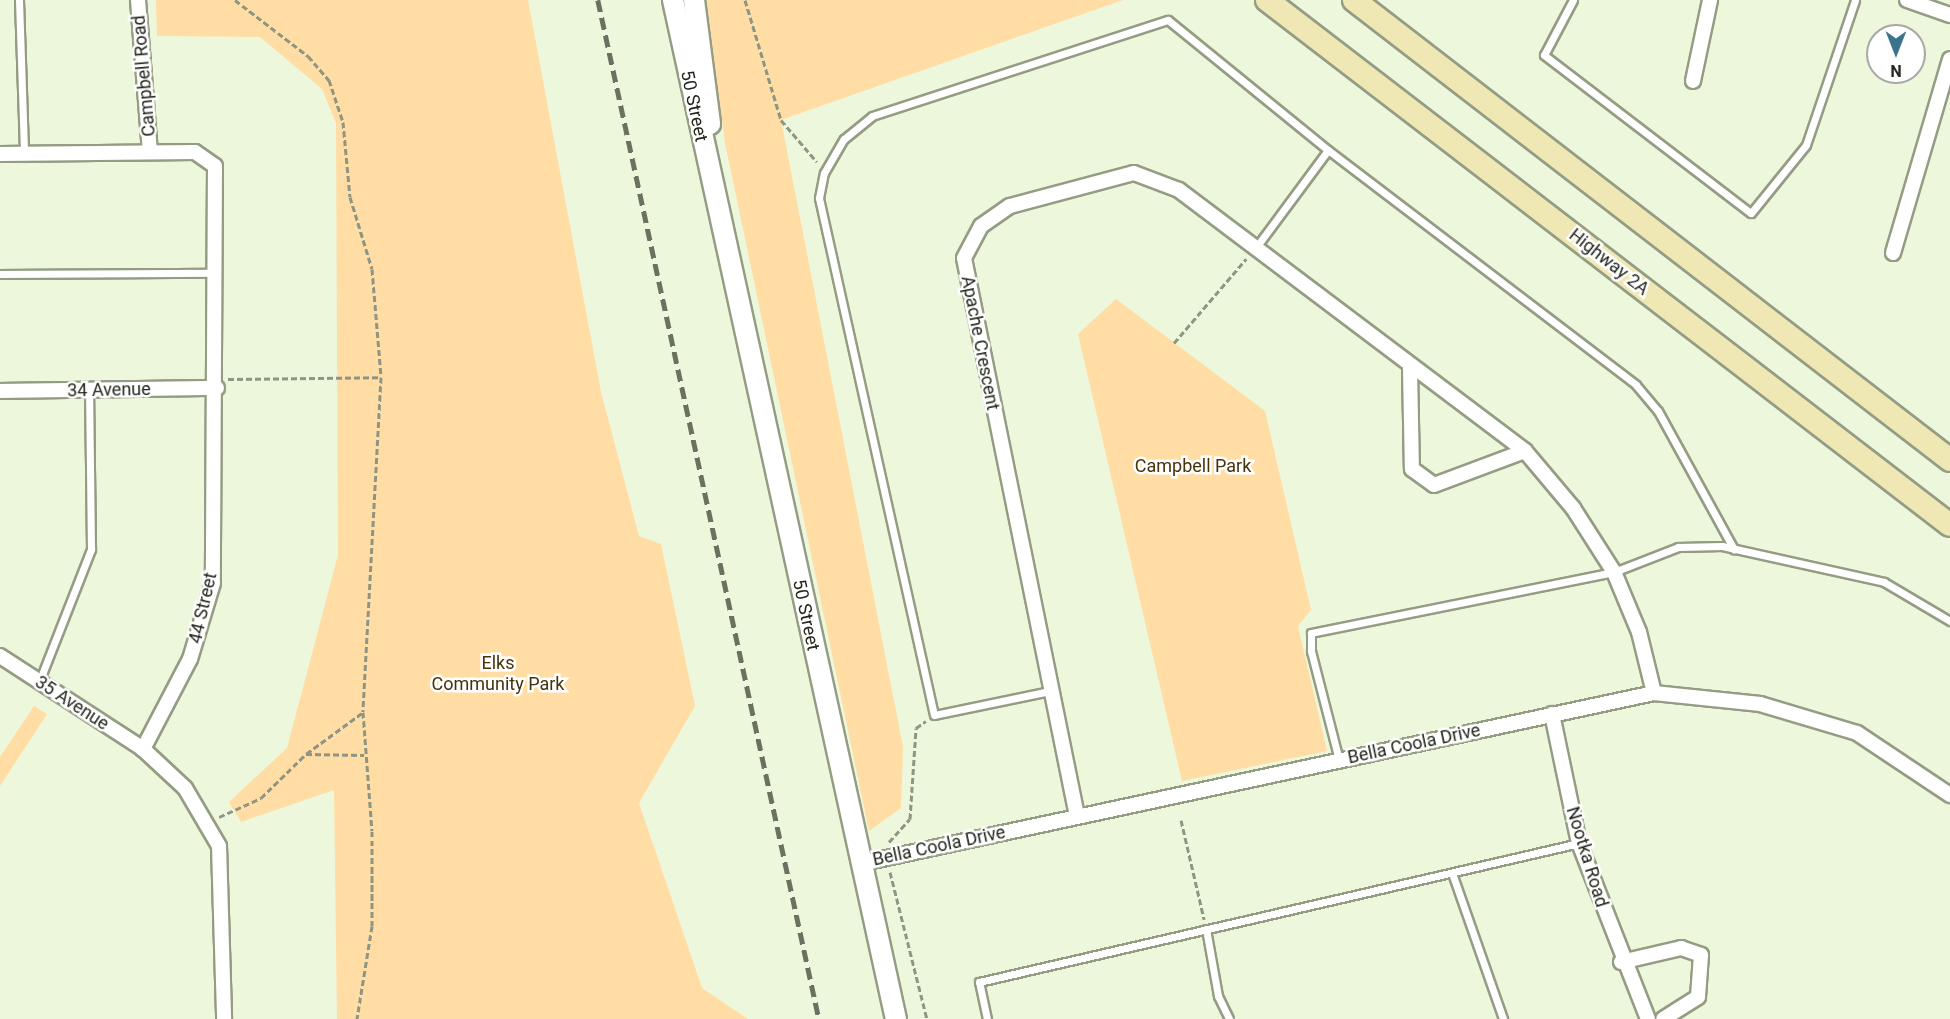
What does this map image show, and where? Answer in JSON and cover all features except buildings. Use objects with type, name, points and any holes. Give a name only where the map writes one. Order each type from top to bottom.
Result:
[{"type":"main road","name":"50 Street","points":[[673,0],[896,1019]]},
{"type":"main road","name":"50 Street","points":[[693,0],[718,210]]},
{"type":"main road","name":"Highway 2A","points":[[1267,0],[1950,525]]},
{"type":"main road","points":[[1354,0],[1950,460]]},
{"type":"street","name":"Campbell Road","points":[[138,0],[150,152]]},
{"type":"street","points":[[1693,81],[1710,0]]},
{"type":"street","points":[[1907,0],[1950,15]]},
{"type":"street","points":[[1893,253],[1950,59]]},
{"type":"street","name":"Campbell Road","points":[[0,154],[195,152],[210,159]]},
{"type":"street","name":"44 Street","points":[[143,749],[190,660],[213,583],[218,273],[217,175],[210,159]]},
{"type":"street","name":"Apache Crescent","points":[[1077,816],[964,258],[981,226],[1010,206],[1134,173],[1179,190],[1257,246],[1410,369],[1525,451],[1573,508],[1614,572],[1638,632],[1654,693]]},
{"type":"street","points":[[1410,369],[1412,469],[1434,485],[1525,451]]},
{"type":"street","name":"34 Avenue","points":[[0,391],[89,390],[217,382]]},
{"type":"street","name":"35 Avenue","points":[[0,656],[143,749]]},
{"type":"street","name":"Bella Coola Drive","points":[[863,863],[1654,693],[1760,704],[1857,733],[1950,795]]},
{"type":"street","name":"Nootka Road","points":[[1552,714],[1579,843],[1621,962],[1648,1019]]},
{"type":"street","points":[[143,749],[185,788],[219,846],[224,1019]]},
{"type":"street","points":[[1621,962],[1681,948],[1701,954],[1698,997],[1663,1019]]},
{"type":"lane","points":[[19,0],[24,154]]},
{"type":"lane","points":[[1573,0],[1544,55],[1751,213],[1806,145],[1856,0]]},
{"type":"lane","points":[[1050,691],[934,715],[819,198],[824,173],[844,139],[872,116],[1168,20],[1328,150],[1636,385],[1658,411],[1734,549]]},
{"type":"lane","points":[[1257,246],[1328,150]]},
{"type":"lane","points":[[0,274],[218,273]]},
{"type":"lane","points":[[39,682],[91,549],[89,390]]},
{"type":"lane","points":[[1339,760],[1311,651],[1311,633],[1614,572],[1678,547],[1734,549],[1884,582],[1950,621]]},
{"type":"lane","points":[[987,1019],[979,982],[1579,843]]},
{"type":"lane","points":[[1452,873],[1503,1019]]},
{"type":"lane","points":[[1206,929],[1218,996],[1229,1019]]},
{"type":"path","points":[[235,0],[308,56],[339,102],[351,197],[372,269],[381,377],[363,712],[364,755],[372,831],[372,926],[357,1019]]},
{"type":"path","points":[[745,0],[781,120],[805,142],[824,173]]},
{"type":"path","points":[[1174,343],[1257,246]]},
{"type":"path","points":[[217,382],[381,377]]},
{"type":"path","points":[[204,821],[261,798],[306,754],[363,712]]},
{"type":"path","points":[[927,1019],[887,858],[889,843],[910,819],[914,804],[916,728],[934,715]]},
{"type":"path","points":[[306,754],[364,755]]},
{"type":"path","points":[[1181,820],[1206,929]]},
{"type":"green space","name":"Elks Community Park","points":[[156,0],[528,0],[601,392],[639,536],[661,544],[695,706],[639,803],[702,988],[748,1019],[337,1019],[334,790],[241,822],[229,802],[287,748],[338,555],[336,123],[322,89],[260,37],[157,36]]},
{"type":"green space","points":[[706,0],[1123,0],[781,120],[903,747],[901,808],[869,831],[725,143]]},
{"type":"green space","name":"Campbell Park","points":[[1116,299],[1265,411],[1311,610],[1298,626],[1327,751],[1182,781],[1078,334]]},
{"type":"green space","points":[[34,706],[47,714],[0,786],[0,757]]},
{"type":"railway","points":[[598,0],[819,1019]]}]
